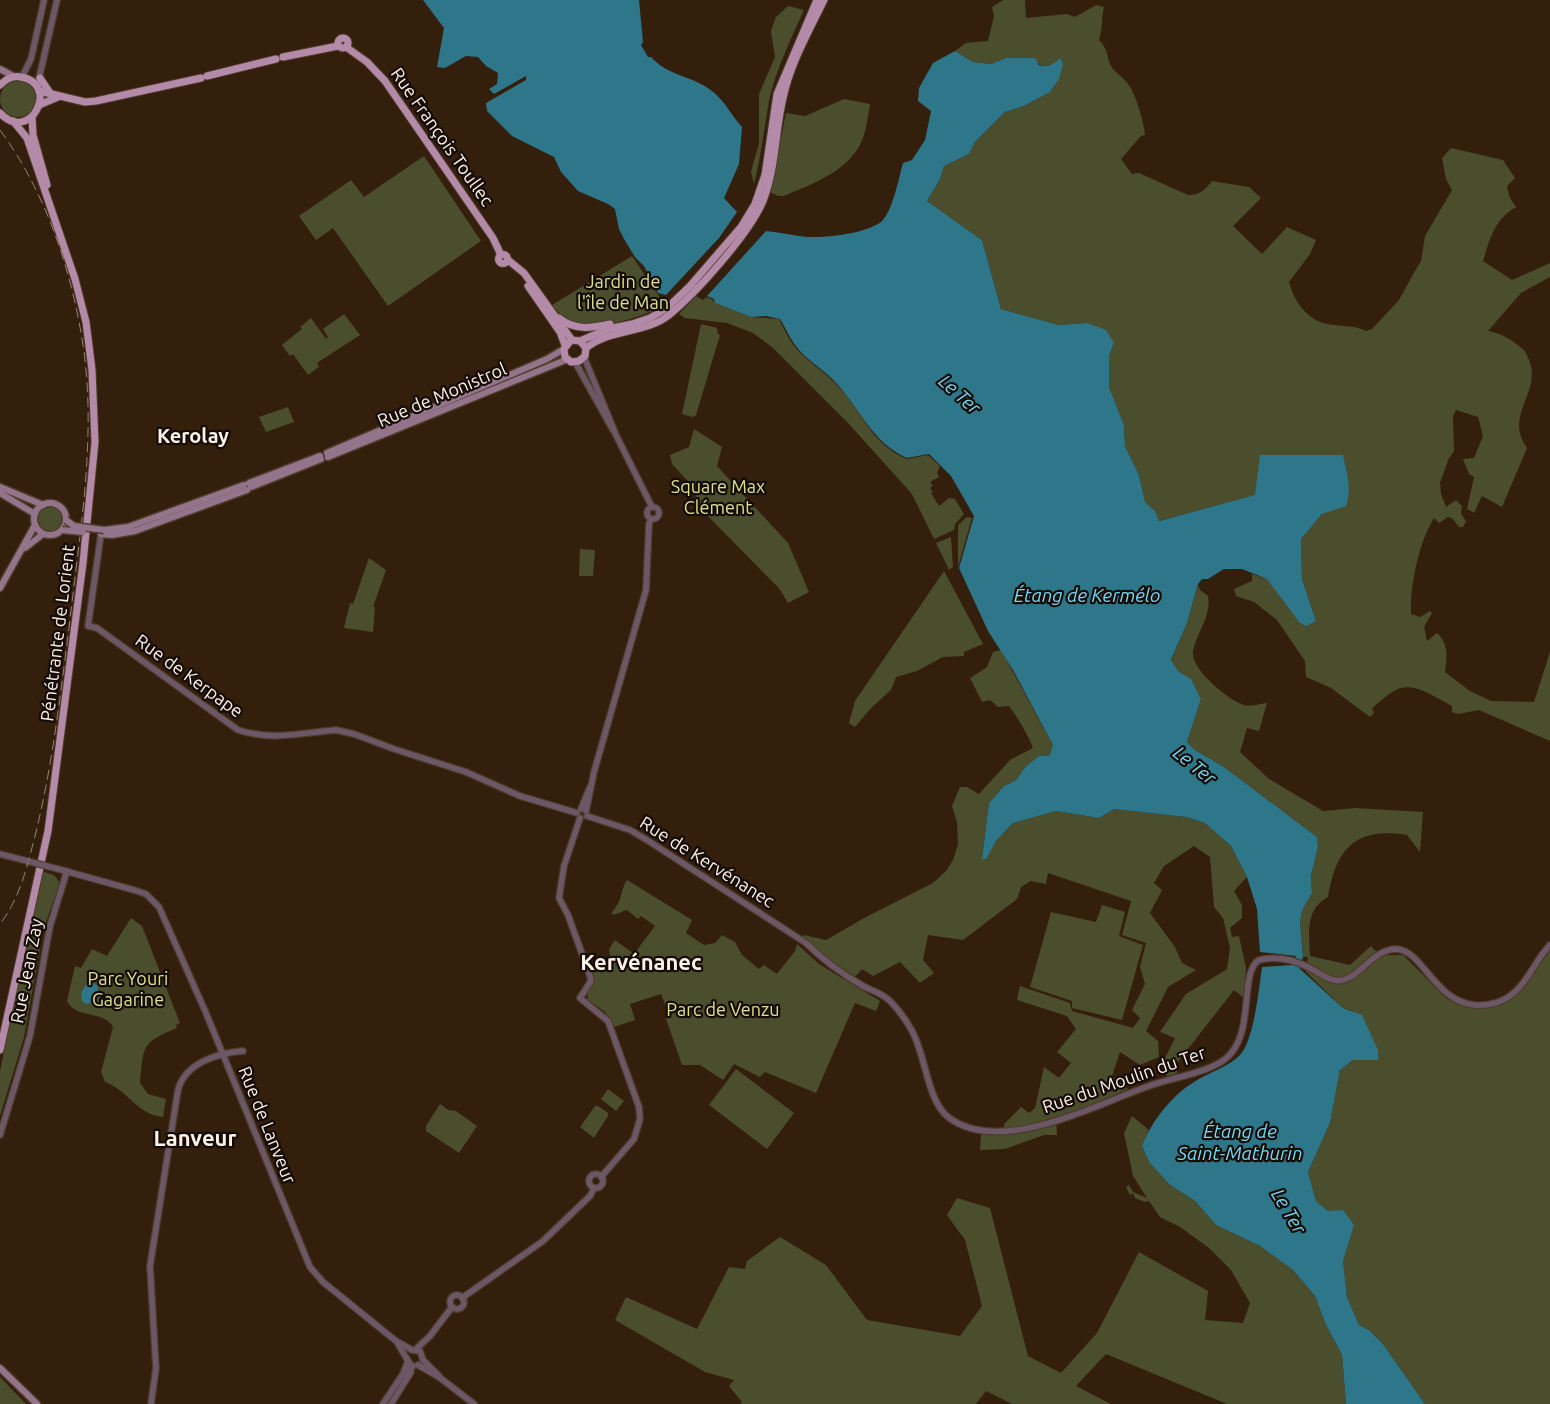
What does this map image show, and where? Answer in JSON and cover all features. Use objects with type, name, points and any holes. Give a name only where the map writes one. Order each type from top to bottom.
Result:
[{"type":"main road","points":[[816,10],[817,0]]},
{"type":"main road","points":[[693,287],[667,308],[650,318],[608,329],[580,341],[572,340],[564,347],[568,359],[576,362],[584,357],[586,348],[604,336],[636,330],[663,319],[693,287],[750,220],[765,175],[777,94],[816,10],[823,0]]},
{"type":"main road","name":"Rue François Toullec","points":[[58,96],[96,102],[280,58],[338,46],[346,47],[367,62],[385,80],[493,238],[505,259],[521,277],[560,332],[564,347]]},
{"type":"main road","points":[[0,69],[29,80],[38,89],[58,96]]},
{"type":"main road","points":[[0,85],[7,79],[18,77]]},
{"type":"main road","points":[[40,78],[50,93]]},
{"type":"main road","points":[[38,89],[39,105]]},
{"type":"main road","points":[[13,121],[23,121],[32,116],[39,105],[58,96]]},
{"type":"main road","name":"Pénétrante de Lorient","points":[[0,112],[13,121],[27,138],[75,279],[86,322],[93,378],[95,442],[83,563],[48,831],[0,1050]]},
{"type":"main road","name":"Pénétrante de Lorient","points":[[32,116],[33,135],[56,219]]},
{"type":"main road","name":"Rue François Toullec","points":[[505,259],[524,273],[572,340]]},
{"type":"main road","points":[[553,312],[568,325],[587,329],[650,318]]},
{"type":"main road","points":[[580,341],[586,348]]},
{"type":"main road","name":"Rue de Monistrol","points":[[324,456],[547,359],[564,347]]},
{"type":"main road","name":"Rue de Monistrol","points":[[66,520],[74,526],[112,535],[135,531],[568,359]]},
{"type":"main road","points":[[0,488],[44,505],[58,505],[64,511],[66,520],[62,530],[53,535],[43,534],[35,525]]},
{"type":"main road","points":[[0,493],[35,514]]},
{"type":"main road","points":[[0,588],[35,525],[35,514],[44,505]]},
{"type":"main road","name":"Rue de Monistrol","points":[[62,530],[103,532]]},
{"type":"main road","points":[[21,552],[43,534]]},
{"type":"main road","points":[[0,1368],[37,1404]]},
{"type":"street","points":[[18,77],[31,59],[44,0]]},
{"type":"street","points":[[38,89],[57,0]]},
{"type":"street","points":[[584,357],[615,432]]},
{"type":"street","points":[[576,362],[615,432],[652,507],[657,508],[660,513],[657,518],[651,519]]},
{"type":"street","points":[[651,519],[647,513],[652,507]]},
{"type":"street","points":[[462,1298],[543,1241],[590,1196],[594,1188],[601,1186],[601,1176],[634,1139],[640,1119],[638,1098],[608,1021],[580,998],[590,981],[590,976],[568,915],[559,898],[564,866],[591,785],[646,590],[649,524],[651,519]]},
{"type":"street","name":"Rue de Kerpape","points":[[103,532],[88,626],[97,628],[238,730],[256,736],[269,737],[340,730],[394,749]]},
{"type":"street","name":"Rue de Kervénanec","points":[[394,749],[466,772],[520,796],[582,813],[630,830],[806,943]]},
{"type":"street","points":[[0,854],[68,872]]},
{"type":"street","name":"Rue de Lanveur","points":[[68,872],[146,894],[163,912],[310,1267],[323,1282],[396,1341],[418,1353],[439,1377]]},
{"type":"street","name":"Rue Jean Zay","points":[[0,1135],[30,1036],[50,926],[68,872]]},
{"type":"street","name":"Rue du Moulin du Ter","points":[[806,943],[824,960],[889,1000],[902,1016],[919,1045],[935,1099],[942,1112],[968,1128],[986,1132],[1058,1121],[1134,1091],[1211,1066],[1225,1059],[1235,1049],[1242,1035],[1252,966],[1257,961],[1266,958],[1293,960],[1302,963],[1329,979],[1341,981],[1353,975],[1378,954],[1391,950],[1401,950],[1416,959],[1434,983],[1448,994],[1470,1004],[1488,1005],[1512,994],[1550,945]]},
{"type":"street","points":[[151,1404],[156,1368],[150,1266],[178,1090],[185,1075],[195,1066],[222,1055],[243,1051]]},
{"type":"street","points":[[594,1188],[589,1182],[590,1178],[595,1174],[601,1176]]},
{"type":"street","points":[[452,1307],[450,1301],[453,1296],[462,1298]]},
{"type":"street","points":[[452,1307],[458,1309],[462,1307],[462,1298]]},
{"type":"street","points":[[383,1404],[407,1359],[418,1353],[452,1307]]},
{"type":"street","name":"Rue de Lanveur","points":[[396,1341],[407,1359]]},
{"type":"street","points":[[416,1366],[418,1353]]},
{"type":"street","points":[[407,1359],[416,1366],[439,1377],[474,1404]]},
{"type":"street","points":[[389,1404],[409,1369],[416,1366]]},
{"type":"green space","points":[[1003,0],[1025,0],[1026,18],[1067,14],[1075,17],[1096,5],[1104,7],[1099,40],[1105,49],[1110,64],[1126,81],[1137,101],[1145,135],[1141,136],[1121,159],[1132,174],[1139,173],[1188,195],[1202,191],[1212,181],[1249,187],[1261,198],[1233,226],[1262,254],[1287,227],[1316,240],[1310,254],[1289,282],[1294,295],[1305,312],[1323,323],[1355,327],[1366,331],[1372,329],[1399,300],[1421,261],[1425,236],[1452,190],[1446,179],[1442,158],[1451,148],[1503,160],[1515,178],[1507,186],[1510,198],[1516,207],[1498,223],[1483,261],[1512,280],[1550,263],[1550,277],[1521,293],[1488,331],[1516,343],[1524,350],[1531,364],[1532,377],[1530,389],[1521,411],[1519,423],[1520,435],[1527,448],[1502,507],[1482,496],[1474,513],[1467,509],[1474,477],[1469,474],[1463,459],[1474,458],[1483,436],[1478,417],[1456,410],[1453,416],[1454,451],[1449,458],[1440,483],[1441,494],[1446,507],[1456,500],[1462,506],[1461,514],[1466,521],[1463,527],[1459,527],[1452,518],[1448,517],[1439,523],[1434,518],[1424,539],[1416,564],[1411,614],[1420,617],[1430,611],[1432,613],[1424,627],[1427,641],[1437,633],[1444,642],[1447,656],[1445,672],[1470,691],[1491,701],[1534,702],[1550,652],[1550,741],[1479,710],[1458,714],[1452,712],[1452,706],[1426,692],[1405,687],[1391,693],[1372,708],[1374,713],[1370,717],[1331,688],[1306,677],[1305,661],[1277,620],[1254,602],[1236,596],[1234,589],[1252,581],[1252,574],[1267,579],[1316,621],[1302,579],[1301,539],[1322,514],[1348,500],[1347,470],[1343,455],[1302,455],[1256,495],[1158,521],[1155,511],[1145,502],[1139,475],[1125,446],[1124,425],[1109,387],[1109,356],[1114,343],[1087,323],[1059,325],[1001,309],[982,240],[927,201],[940,179],[944,166],[969,154],[975,142],[1005,112],[1024,106],[1050,92],[1058,80],[1055,64],[1043,66],[1034,58],[1006,58],[991,64],[973,62],[955,51],[966,43],[988,41],[994,16],[992,7]]},
{"type":"green space","points":[[788,6],[804,10],[784,54],[772,89],[754,184],[751,172],[759,143],[759,94],[775,57],[771,31],[776,17]]},
{"type":"green space","points":[[18,81],[25,82],[31,86],[35,92],[35,106],[31,112],[25,116],[18,117],[11,116],[5,112],[1,106],[0,99],[1,92],[5,86],[11,82]]},
{"type":"green space","points":[[844,99],[870,104],[867,124],[859,147],[842,166],[820,180],[784,196],[778,196],[770,192],[786,113],[805,116]]},
{"type":"green space","points":[[424,156],[481,241],[388,306],[333,228],[316,240],[299,216],[351,180],[364,197]]},
{"type":"green space","name":"Jardin de l'île de Man","points":[[632,256],[665,305],[649,313],[625,320],[601,326],[583,327],[569,322],[552,305]]},
{"type":"green space","points":[[696,296],[703,300],[707,297],[715,303],[751,317],[779,319],[794,346],[844,392],[867,425],[884,444],[907,459],[928,455],[940,466],[937,473],[939,477],[930,482],[933,485],[930,488],[933,492],[931,493],[939,506],[949,498],[955,499],[964,514],[955,524],[954,530],[934,539],[912,494],[848,423],[772,347],[753,333],[727,323],[685,318],[679,314]]},
{"type":"green space","points":[[344,314],[360,335],[317,363],[319,367],[308,375],[293,354],[290,356],[282,345],[302,329],[300,327],[311,318],[326,339],[328,337],[323,329]]},
{"type":"green space","points":[[701,324],[717,328],[720,335],[696,415],[693,417],[682,414]]},
{"type":"green space","points":[[288,407],[294,422],[266,432],[259,417]]},
{"type":"green space","name":"Square Max Clément","points":[[694,429],[722,447],[717,466],[788,543],[809,592],[788,603],[779,588],[694,502],[697,491],[672,464],[670,455],[689,447]]},
{"type":"green space","points":[[50,506],[59,510],[63,519],[59,528],[50,532],[41,528],[37,519],[41,510]]},
{"type":"green space","points":[[967,517],[972,518],[958,567],[958,525]]},
{"type":"green space","points":[[951,537],[953,567],[949,570],[936,543]]},
{"type":"green space","points":[[580,549],[595,550],[593,576],[579,576]]},
{"type":"green space","points":[[369,558],[386,570],[373,607],[375,607],[373,632],[344,628],[350,603],[353,604]]},
{"type":"green space","points":[[944,571],[983,644],[964,652],[964,656],[943,657],[917,671],[896,677],[891,690],[871,708],[855,727],[849,723],[855,701]]},
{"type":"green space","points":[[1198,585],[1200,590],[1208,596],[1209,603],[1206,617],[1193,651],[1197,666],[1211,683],[1237,702],[1249,706],[1267,703],[1259,731],[1247,728],[1240,752],[1269,779],[1323,811],[1355,808],[1423,812],[1420,852],[1407,835],[1389,833],[1374,834],[1362,838],[1351,845],[1343,854],[1332,880],[1328,897],[1315,908],[1312,915],[1309,931],[1310,956],[1350,965],[1371,946],[1381,954],[1403,955],[1447,999],[1486,1008],[1510,997],[1523,985],[1550,949],[1550,1404],[1425,1404],[1383,1344],[1369,1330],[1359,1325],[1347,1297],[1343,1261],[1354,1224],[1328,1211],[1316,1201],[1308,1172],[1330,1123],[1340,1070],[1353,1060],[1378,1060],[1353,1011],[1343,1008],[1306,972],[1308,957],[1303,957],[1300,922],[1302,911],[1312,893],[1311,876],[1318,847],[1317,837],[1224,767],[1195,750],[1187,742],[1201,699],[1191,680],[1178,671],[1171,661],[1187,623]]},
{"type":"green space","points":[[1001,650],[1053,745],[1049,756],[1039,756],[1026,766],[1016,780],[1004,786],[989,803],[982,859],[986,858],[996,841],[1013,823],[1056,811],[1099,818],[1114,809],[1186,817],[1205,823],[1231,846],[1247,877],[1234,891],[1242,905],[1242,918],[1230,928],[1232,937],[1239,936],[1246,968],[1244,998],[1234,990],[1177,1063],[1177,1074],[1167,1076],[1161,1066],[1175,1038],[1160,1032],[1186,994],[1227,969],[1230,948],[1223,918],[1214,907],[1210,857],[1194,846],[1164,866],[1154,883],[1162,890],[1150,913],[1175,947],[1182,963],[1196,970],[1168,987],[1146,1031],[1158,1041],[1159,1057],[1140,1065],[1120,1052],[1112,1076],[1128,1089],[1085,1108],[1056,1118],[1057,1135],[1044,1135],[1005,1149],[980,1150],[981,1134],[1005,1133],[1004,1124],[1021,1107],[1029,1113],[1035,1108],[1044,1067],[1059,1078],[1071,1063],[1057,1052],[1076,1029],[1067,1016],[1017,1000],[1020,986],[1070,1003],[1072,1011],[1133,1028],[1140,1018],[1132,1010],[1145,984],[1140,967],[1146,943],[1122,935],[1131,901],[1048,873],[1046,884],[1031,881],[1021,887],[1017,899],[963,940],[928,935],[923,960],[934,973],[920,983],[900,962],[873,976],[862,969],[855,977],[826,958],[802,937],[804,935],[826,940],[933,883],[946,871],[953,860],[958,844],[957,822],[952,806],[960,787],[967,787],[979,794],[1010,760],[1033,748],[1009,706],[998,707],[990,700],[982,702],[970,678],[987,667],[993,652]]},
{"type":"green space","points":[[41,871],[54,875],[60,883],[44,927],[24,1037],[0,1116],[0,1071]]},
{"type":"green space","name":"Parc de Venzu","points":[[627,880],[692,920],[686,933],[704,945],[715,943],[722,935],[735,942],[742,955],[759,969],[764,965],[777,974],[795,951],[797,944],[819,964],[880,1001],[876,1011],[855,1003],[816,1093],[765,1072],[760,1077],[734,1064],[723,1080],[700,1065],[682,1065],[666,1019],[668,1012],[661,994],[630,1004],[635,1020],[614,1027],[605,1012],[588,1000],[592,971],[611,962],[609,949],[615,940],[634,954],[655,926],[641,916],[638,919],[627,910],[613,915],[612,912],[620,899]]},
{"type":"green space","points":[[1102,905],[1125,912],[1119,936],[1143,945],[1122,1020],[1072,1008],[1072,1001],[1030,987],[1051,912],[1096,922]]},
{"type":"green space","name":"Parc Youri Gagarine","points":[[131,918],[142,926],[180,1023],[176,1025],[177,1028],[151,1042],[146,1047],[142,1060],[140,1083],[148,1094],[166,1099],[163,1117],[146,1112],[120,1091],[105,1082],[101,1072],[113,1027],[103,1018],[76,1010],[67,1001],[75,966],[81,968],[92,949],[107,956]]},
{"type":"green space","points":[[736,1069],[794,1113],[767,1149],[709,1105]]},
{"type":"green space","points":[[608,1089],[624,1101],[616,1111],[601,1099]]},
{"type":"green space","points":[[440,1104],[448,1110],[456,1111],[477,1126],[459,1153],[426,1131],[426,1126]]},
{"type":"green space","points":[[595,1106],[608,1113],[608,1116],[594,1138],[580,1127]]},
{"type":"green space","points":[[1132,1116],[1149,1130],[1142,1146],[1149,1162],[1169,1184],[1195,1201],[1216,1225],[1260,1246],[1293,1270],[1315,1296],[1326,1325],[1342,1355],[1346,1404],[1227,1404],[1106,1354],[1076,1386],[1111,1404],[1012,1404],[986,1391],[976,1404],[740,1404],[742,1402],[729,1386],[734,1380],[705,1372],[615,1320],[626,1297],[697,1329],[729,1267],[745,1269],[747,1261],[780,1237],[826,1265],[867,1320],[960,1336],[982,1306],[965,1240],[947,1215],[957,1198],[990,1208],[1028,1356],[1061,1373],[1097,1333],[1139,1252],[1208,1291],[1205,1320],[1243,1323],[1250,1303],[1231,1270],[1209,1248],[1180,1227],[1160,1217],[1149,1201],[1145,1202],[1135,1198],[1133,1193],[1130,1195],[1126,1187],[1129,1185],[1133,1192],[1147,1198],[1133,1176],[1124,1133]]},
{"type":"green space","points":[[0,1377],[26,1404],[0,1404]]},
{"type":"water","points":[[423,0],[639,0],[643,42],[641,45],[648,57],[651,57],[665,68],[704,86],[721,99],[742,127],[739,164],[724,198],[737,212],[719,238],[666,295],[658,293],[644,266],[635,257],[624,239],[619,229],[615,209],[578,191],[561,172],[554,157],[512,136],[487,111],[486,103],[526,80],[526,76],[494,94],[489,89],[497,84],[498,73],[486,66],[478,57],[466,56],[445,68],[437,67],[444,28]]},
{"type":"water","name":"Étang de Kermélo","points":[[955,51],[973,62],[991,64],[1006,58],[1035,58],[1039,65],[1048,66],[1060,58],[1063,64],[1059,79],[1050,92],[1024,106],[1005,112],[975,142],[969,154],[944,166],[940,179],[927,201],[982,240],[1001,309],[1059,325],[1087,323],[1106,330],[1114,343],[1109,356],[1109,387],[1124,425],[1125,446],[1139,475],[1145,502],[1155,511],[1159,521],[1255,495],[1260,455],[1343,455],[1349,487],[1346,506],[1322,514],[1301,539],[1302,579],[1316,621],[1306,626],[1300,623],[1267,579],[1242,569],[1224,569],[1208,579],[1202,579],[1198,584],[1187,623],[1171,660],[1178,671],[1191,679],[1201,699],[1187,742],[1195,750],[1224,767],[1317,837],[1318,847],[1311,876],[1312,893],[1302,911],[1300,922],[1303,957],[1299,968],[1343,1008],[1362,1015],[1378,1050],[1378,1060],[1353,1060],[1340,1070],[1330,1123],[1308,1172],[1316,1201],[1328,1211],[1343,1210],[1354,1225],[1343,1261],[1347,1297],[1359,1325],[1369,1330],[1383,1344],[1425,1404],[1346,1404],[1342,1355],[1326,1325],[1315,1296],[1293,1270],[1260,1246],[1216,1225],[1195,1201],[1169,1184],[1149,1162],[1142,1146],[1163,1110],[1177,1095],[1194,1082],[1235,1059],[1245,1048],[1252,1026],[1262,967],[1292,965],[1296,956],[1260,952],[1257,909],[1247,877],[1231,846],[1205,823],[1186,817],[1114,809],[1099,818],[1056,811],[1013,823],[996,841],[986,859],[982,859],[989,803],[1004,786],[1016,780],[1026,766],[1039,756],[1049,756],[1053,745],[1013,670],[988,631],[959,568],[974,516],[951,476],[929,454],[907,458],[895,452],[876,435],[837,384],[795,345],[780,319],[766,316],[751,317],[715,303],[714,299],[707,296],[766,231],[808,237],[825,237],[858,232],[882,221],[892,202],[903,163],[912,160],[925,140],[931,111],[918,101],[919,88],[933,63]]},
{"type":"water","points":[[90,979],[98,987],[97,1001],[86,1004],[82,1001],[81,993]]},
{"type":"railway","points":[[0,130],[17,155],[31,181],[56,236],[65,264],[73,293],[84,352],[88,421],[85,490],[51,759],[26,871],[13,904],[0,924]]},
{"type":"district","name":"Kerolay","points":[[193,436]]},
{"type":"district","name":"Kervénanec","points":[[641,962]]},
{"type":"district","name":"Lanveur","points":[[195,1138]]},
{"type":"water label","name":"Le Ter","points":[[960,394]]},
{"type":"water label","name":"Le Ter","points":[[1195,765]]},
{"type":"water label","name":"Étang de Saint-Mathurin","points":[[1240,1142]]},
{"type":"water label","name":"Le Ter","points":[[1289,1211]]}]
